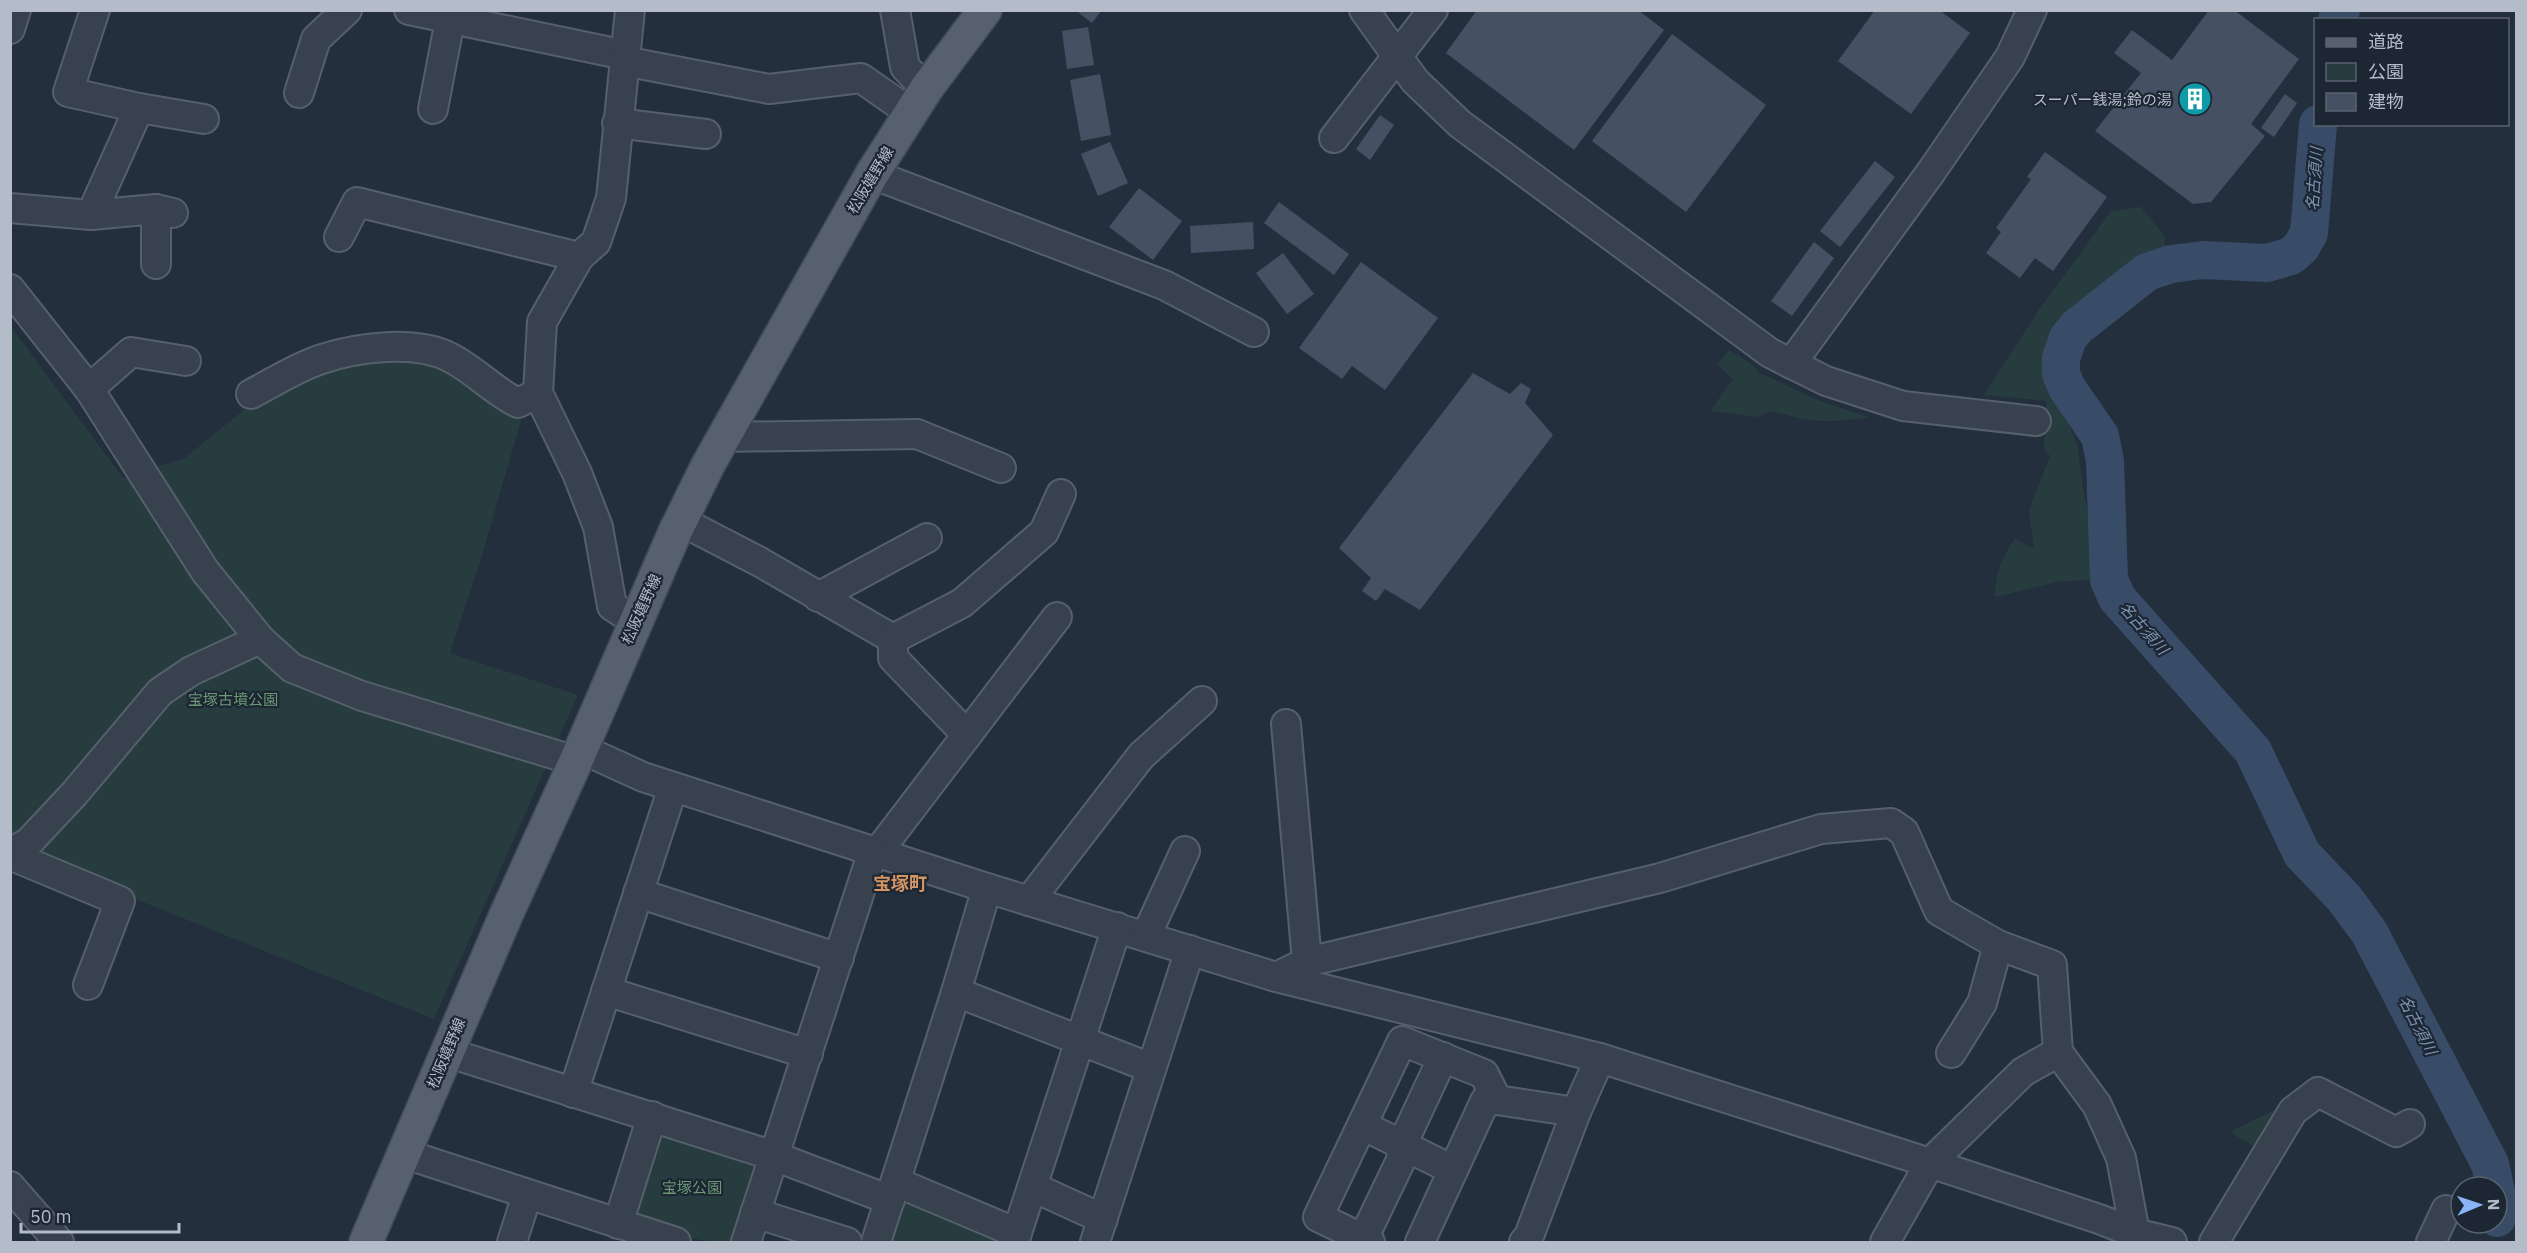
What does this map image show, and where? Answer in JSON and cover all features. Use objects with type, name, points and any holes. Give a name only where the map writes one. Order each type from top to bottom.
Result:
[{"type":"main road","name":"松阪嬉野線","points":[[366,1242],[402,1153],[579,755],[635,621],[723,437],[872,174],[918,101],[985,10]]},
{"type":"street","points":[[10,29],[16,10]]},
{"type":"street","points":[[95,10],[69,92],[139,108],[204,119]]},
{"type":"street","points":[[299,93],[316,39],[347,10]]},
{"type":"street","points":[[409,10],[769,89],[861,78],[918,101]]},
{"type":"street","points":[[630,10],[611,198],[596,242],[579,257],[542,322],[538,393],[577,473],[598,527],[612,606],[635,621]]},
{"type":"street","points":[[895,10],[905,67],[918,101]]},
{"type":"street","points":[[1364,10],[1415,81],[1460,124],[1770,353],[1826,381],[1903,406],[2036,421]]},
{"type":"street","points":[[1334,138],[1433,10]]},
{"type":"street","points":[[1791,364],[1931,172],[2010,57],[2032,10]]},
{"type":"street","points":[[433,109],[450,20]]},
{"type":"street","points":[[91,215],[139,108]]},
{"type":"street","points":[[617,123],[706,134]]},
{"type":"street","points":[[872,174],[1164,285],[1254,332]]},
{"type":"street","points":[[339,237],[357,202],[579,257]]},
{"type":"street","points":[[10,208],[91,215],[164,211],[156,264]]},
{"type":"street","points":[[10,289],[89,389],[205,571],[260,639],[292,668],[362,696],[579,755],[987,888],[1276,977],[1600,1058],[1930,1163],[2135,1233],[2172,1242]]},
{"type":"street","points":[[251,394],[320,359],[384,348],[412,347],[439,352],[450,357],[465,365],[503,396],[518,403],[538,393]]},
{"type":"street","points":[[89,389],[131,352],[186,361]]},
{"type":"street","points":[[723,437],[917,434],[1001,468]]},
{"type":"street","points":[[893,639],[962,603],[1044,532],[1061,494]]},
{"type":"street","points":[[681,521],[760,562],[893,639]]},
{"type":"street","points":[[818,597],[927,538]]},
{"type":"street","points":[[746,1242],[875,852],[1057,617]]},
{"type":"street","points":[[10,854],[29,842],[74,794],[160,692],[192,671],[260,639]]},
{"type":"street","points":[[893,639],[893,658],[967,735]]},
{"type":"street","points":[[1029,901],[1142,756],[1202,701]]},
{"type":"street","points":[[1287,724],[1307,962]]},
{"type":"street","points":[[573,1093],[673,787]]},
{"type":"street","points":[[1276,977],[1307,962],[1660,878],[1821,829],[1891,823],[1905,832],[1939,911],[1998,945],[2052,965],[2058,1052],[2097,1105],[2121,1158],[2135,1233]]},
{"type":"street","points":[[1146,936],[1185,851]]},
{"type":"street","points":[[10,854],[120,901],[88,985]]},
{"type":"street","points":[[876,1242],[987,888]]},
{"type":"street","points":[[638,893],[840,958]]},
{"type":"street","points":[[446,1052],[774,1156],[893,1191],[1015,1238],[1082,1040],[1117,927]]},
{"type":"street","points":[[1951,1053],[1982,1003],[1998,945]]},
{"type":"street","points":[[1033,1187],[1099,1231],[1190,950]]},
{"type":"street","points":[[606,991],[808,1054]]},
{"type":"street","points":[[956,992],[1151,1068]]},
{"type":"street","points":[[1443,1058],[1402,1145],[1401,1160],[1366,1241],[1318,1217],[1402,1041],[1484,1074],[1497,1100]]},
{"type":"street","points":[[1885,1242],[1930,1163],[2023,1072],[2058,1052]]},
{"type":"street","points":[[1524,1242],[1529,1236],[1576,1112],[1600,1058]]},
{"type":"street","points":[[2214,1242],[2293,1110],[2318,1092],[2396,1132],[2410,1124]]},
{"type":"street","points":[[1420,1242],[1485,1101],[1497,1100],[1576,1112]]},
{"type":"street","points":[[627,1232],[652,1116]]},
{"type":"street","points":[[1362,1125],[1453,1170]]},
{"type":"street","points":[[402,1153],[627,1232],[676,1242]]},
{"type":"street","points":[[10,1186],[58,1242]]},
{"type":"street","points":[[512,1242],[527,1195]]},
{"type":"street","points":[[2431,1242],[2446,1210]]},
{"type":"street","points":[[755,1213],[848,1242]]},
{"type":"green space","points":[[2141,207],[2165,237],[2164,255],[2073,311],[2048,350],[2048,374],[2077,444],[2085,499],[2104,579],[2057,582],[1995,597],[2000,566],[2015,538],[2034,550],[2029,510],[2050,456],[2044,449],[2046,401],[1984,395],[2038,311],[2111,211]]},
{"type":"green space","name":"宝塚古墳公園","points":[[10,325],[123,478],[182,460],[249,406],[319,371],[402,355],[444,364],[508,411],[522,417],[481,559],[450,653],[578,695],[434,1019],[11,849]]},
{"type":"green space","points":[[1729,350],[1750,363],[1760,373],[1820,401],[1869,417],[1820,421],[1772,411],[1758,417],[1710,411],[1733,379],[1717,365]]},
{"type":"green space","points":[[2282,1106],[2257,1149],[2230,1132]]},
{"type":"green space","name":"宝塚公園","points":[[656,1133],[755,1158],[758,1169],[735,1240],[726,1243],[701,1240],[636,1219],[632,1207]]},
{"type":"green space","points":[[910,1194],[1007,1242],[894,1242],[889,1236],[900,1200]]},
{"type":"building","points":[[1075,10],[1102,10],[1092,23]]},
{"type":"building","points":[[1477,10],[1638,10],[1664,30],[1574,150],[1446,53]]},
{"type":"building","points":[[1875,10],[1939,10],[1970,33],[1911,114],[1838,61]]},
{"type":"building","name":"スーパー銭湯;鈴の湯","points":[[2209,10],[2234,10],[2299,59],[2251,124],[2265,136],[2211,202],[2193,204],[2095,131],[2141,73],[2114,53],[2132,30],[2172,60]]},
{"type":"building","points":[[1088,27],[1094,65],[1067,69],[1062,31]]},
{"type":"building","points":[[1672,34],[1766,105],[1686,212],[1592,141]]},
{"type":"building","points":[[1100,74],[1111,135],[1081,141],[1070,80]]},
{"type":"building","points":[[2285,94],[2297,103],[2274,137],[2261,128]]},
{"type":"building","points":[[1380,115],[1394,125],[1370,160],[1356,149]]},
{"type":"building","points":[[1110,142],[1128,183],[1098,196],[1081,154]]},
{"type":"building","points":[[2045,152],[2107,197],[2053,271],[2035,258],[2020,278],[1986,253],[2001,232],[1996,228],[2031,179],[2027,177]]},
{"type":"building","points":[[1875,161],[1895,177],[1840,247],[1820,231]]},
{"type":"building","points":[[1139,188],[1182,221],[1153,260],[1109,227]]},
{"type":"building","points":[[1279,202],[1349,254],[1334,275],[1264,223]]},
{"type":"building","points":[[1253,222],[1254,249],[1191,253],[1190,226]]},
{"type":"building","points":[[1814,242],[1834,258],[1792,316],[1771,301]]},
{"type":"building","points":[[1283,253],[1314,294],[1287,314],[1256,273]]},
{"type":"building","points":[[1361,262],[1438,318],[1385,390],[1352,366],[1342,379],[1299,348]]},
{"type":"building","points":[[1473,373],[1510,394],[1521,383],[1531,389],[1525,403],[1553,435],[1420,610],[1385,589],[1376,601],[1362,591],[1371,578],[1339,548]]},
{"type":"waterway","name":"名古須川","points":[[2338,18],[2341,10]]},
{"type":"waterway","name":"名古須川","points":[[2318,126],[2309,233],[2301,247],[2291,256],[2267,263],[2203,260],[2171,264],[2147,272],[2077,327],[2068,338],[2061,358],[2061,374],[2067,388],[2100,436],[2105,461],[2109,580],[2117,598],[2253,751],[2302,854],[2344,898],[2369,932],[2490,1164],[2492,1175]]},
{"type":"place","name":"スーパー銭湯;鈴の湯","points":[[2195,99]]},
{"type":"district","name":"宝塚町","points":[[900,883]]}]
